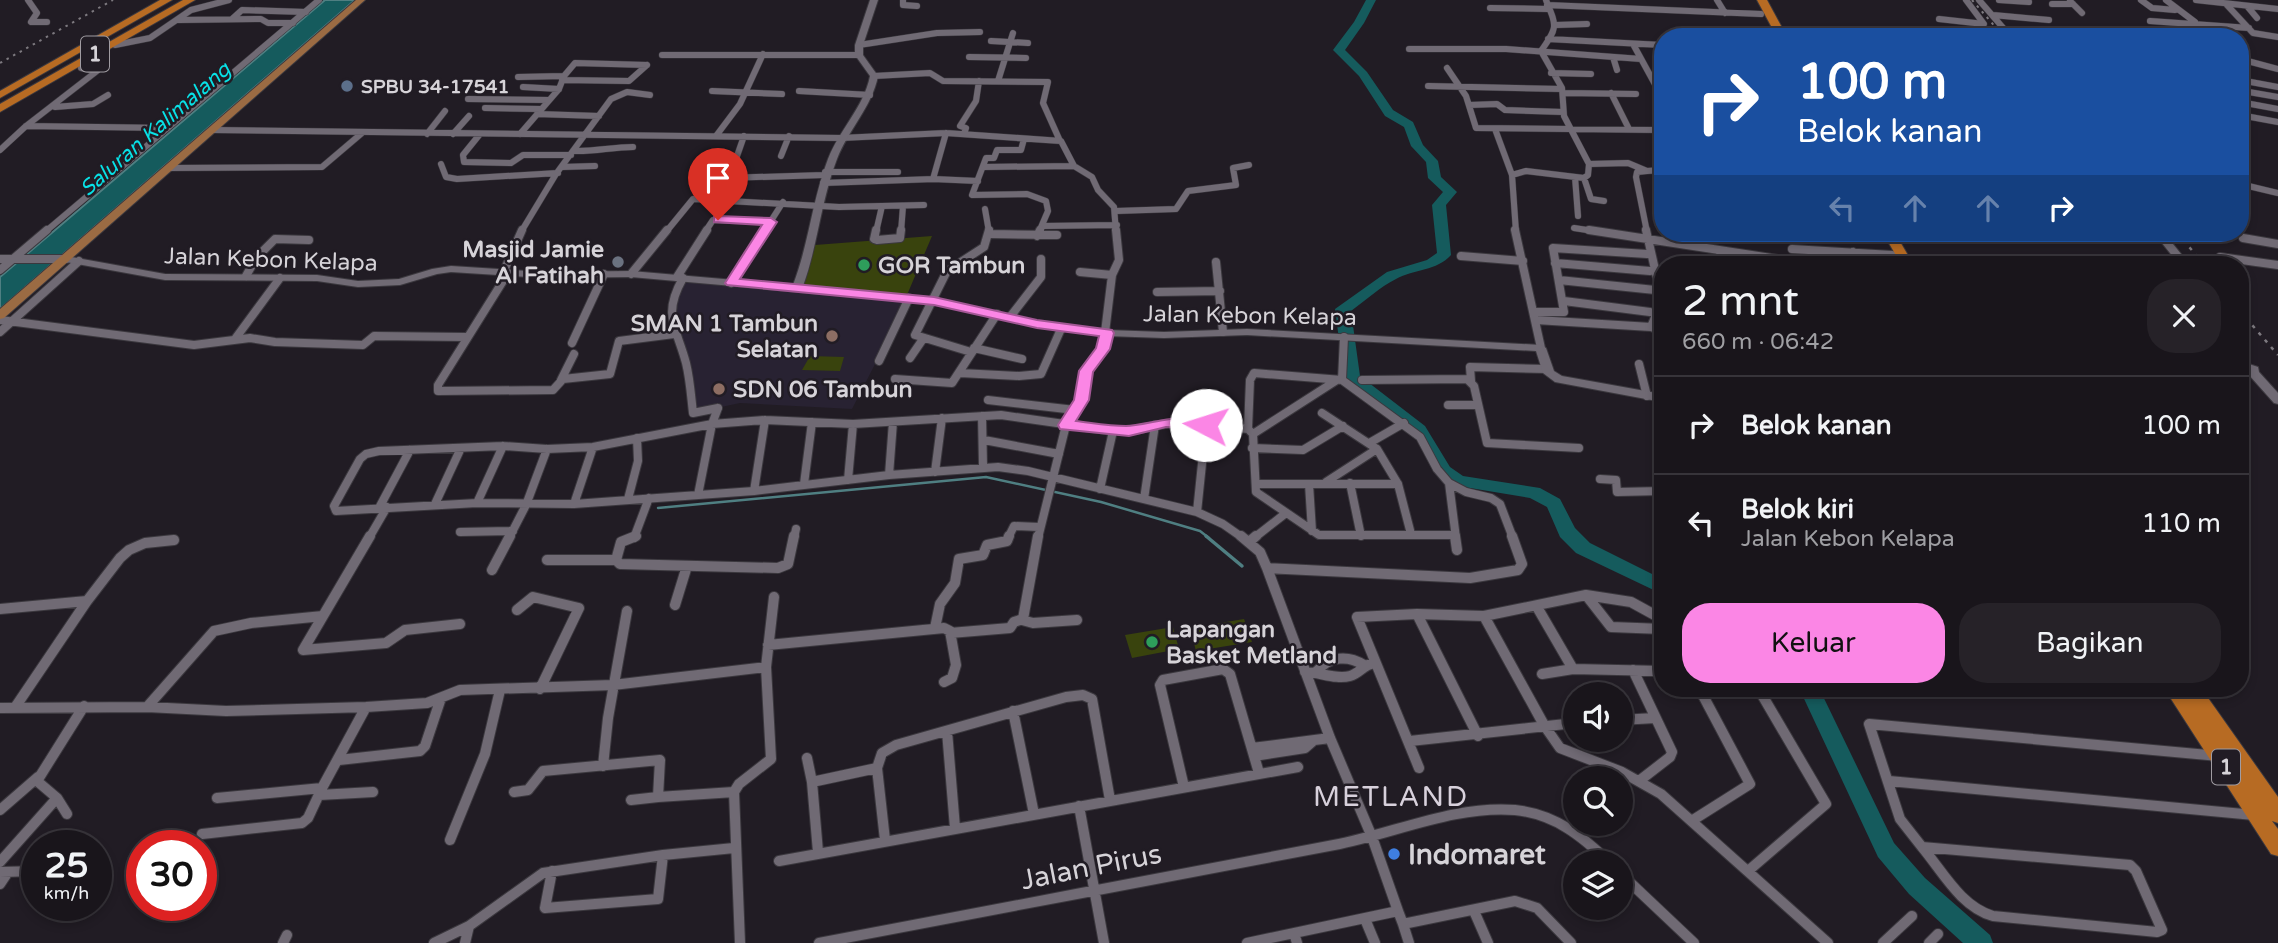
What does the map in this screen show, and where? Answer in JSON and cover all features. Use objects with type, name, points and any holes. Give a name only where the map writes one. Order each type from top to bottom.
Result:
[{"type":"highway","name":"1","points":[[0,85],[151,0]]},
{"type":"highway","name":"1","points":[[0,95],[167,0]]},
{"type":"highway","name":"1","points":[[0,103],[181,0]]},
{"type":"highway","name":"1","points":[[0,109],[190,0]]},
{"type":"highway","points":[[1755,0],[1768,28]]},
{"type":"highway","points":[[1762,0],[1777,28]]},
{"type":"highway","name":"1","points":[[2179,697],[2219,756],[2249,814],[2278,847]]},
{"type":"highway","name":"1","points":[[2196,697],[2278,814]]},
{"type":"main road","points":[[0,315],[68,260],[361,0]]},
{"type":"main road","points":[[40,280],[56,282]]},
{"type":"street","points":[[28,0],[37,13],[32,22],[47,22]]},
{"type":"street","points":[[0,150],[26,126],[97,71],[81,68],[86,62],[122,41],[145,40],[168,29],[197,7],[214,7],[229,0]]},
{"type":"street","points":[[0,270],[17,259],[320,0]]},
{"type":"street","points":[[797,289],[810,259],[824,176],[841,138],[870,94],[874,76],[859,50],[874,0]]},
{"type":"street","points":[[903,0],[904,5],[917,6]]},
{"type":"street","points":[[1607,0],[1609,7]]},
{"type":"street","points":[[1662,0],[1665,10]]},
{"type":"street","points":[[1717,0],[1725,13]]},
{"type":"street","points":[[1938,19],[1984,24],[1966,0]]},
{"type":"street","points":[[1979,0],[2004,28]]},
{"type":"street","points":[[1999,0],[2029,2]]},
{"type":"street","points":[[2141,0],[2152,8],[2176,10]]},
{"type":"street","points":[[2166,0],[2197,24]]},
{"type":"street","points":[[2196,0],[2278,9]]},
{"type":"street","points":[[2052,4],[2071,2],[2082,13]]},
{"type":"street","points":[[2226,3],[2254,34],[2278,37]]},
{"type":"street","points":[[1541,51],[1555,31],[1556,25],[1547,5]]},
{"type":"street","points":[[1490,8],[1547,5],[1761,14]]},
{"type":"street","points":[[2247,6],[2257,18]]},
{"type":"street","points":[[1622,8],[1626,17]]},
{"type":"street","points":[[232,19],[242,10],[306,12]]},
{"type":"street","points":[[1993,15],[2049,20]]},
{"type":"street","points":[[179,20],[261,19],[268,23],[293,23]]},
{"type":"street","points":[[2150,21],[2249,28]]},
{"type":"street","points":[[1556,25],[1587,24]]},
{"type":"street","points":[[662,55],[859,50],[937,33],[980,32]]},
{"type":"street","points":[[998,81],[1013,33]]},
{"type":"street","points":[[1548,39],[1654,45]]},
{"type":"street","points":[[991,41],[1028,43]]},
{"type":"street","points":[[1633,44],[1654,80]]},
{"type":"street","points":[[1409,49],[1541,51],[1641,59]]},
{"type":"street","points":[[1541,51],[1563,91],[1563,112],[1589,164],[1588,175],[1584,178]]},
{"type":"street","points":[[716,136],[746,93],[763,54]]},
{"type":"street","points":[[969,57],[1026,58]]},
{"type":"street","points":[[1613,57],[1617,70]]},
{"type":"street","points":[[2249,61],[2278,69]]},
{"type":"street","points":[[520,134],[559,89],[564,77],[576,62],[647,65],[629,81],[564,77]]},
{"type":"street","points":[[1447,68],[1459,85],[1476,128],[1654,130]]},
{"type":"street","points":[[874,76],[930,73],[943,81],[1049,82],[1043,103],[1060,141],[1074,166],[1092,177],[1098,190],[1116,211],[1119,260],[1112,275],[1107,333],[1103,349],[1086,371],[1081,400],[1066,425],[1039,527],[1033,574],[1022,620]]},
{"type":"street","points":[[1551,73],[1591,74]]},
{"type":"street","points":[[1650,73],[1654,74]]},
{"type":"street","points":[[518,77],[590,77]]},
{"type":"street","points":[[964,134],[966,128],[960,126],[976,101],[979,81]]},
{"type":"street","points":[[2249,82],[2278,87]]},
{"type":"street","points":[[1428,86],[1459,85],[1636,94]]},
{"type":"street","points":[[523,87],[559,89]]},
{"type":"street","points":[[799,91],[870,94]]},
{"type":"street","points":[[0,320],[194,345],[235,338],[363,345],[374,336],[466,337],[472,334],[506,273],[516,242],[584,135],[618,95],[638,92],[650,95]]},
{"type":"street","points":[[712,92],[782,94]]},
{"type":"street","points":[[2249,92],[2278,97]]},
{"type":"street","points":[[1611,93],[1629,129]]},
{"type":"street","points":[[53,107],[98,103],[108,95]]},
{"type":"street","points":[[467,99],[549,100]]},
{"type":"street","points":[[1469,106],[1497,104],[1505,110],[1563,112]]},
{"type":"street","points":[[2249,104],[2278,109]]},
{"type":"street","points":[[485,108],[599,116]]},
{"type":"street","points":[[427,134],[445,111]]},
{"type":"street","points":[[453,134],[469,116]]},
{"type":"street","points":[[2249,117],[2278,122]]},
{"type":"street","points":[[26,126],[168,128]]},
{"type":"street","points":[[1496,129],[1512,174],[1513,211],[1545,365],[1470,366],[1471,381],[1487,443],[1579,448]]},
{"type":"street","points":[[212,130],[841,138],[946,133],[1060,141]]},
{"type":"street","points":[[169,168],[322,167],[362,133]]},
{"type":"street","points":[[934,179],[946,133]]},
{"type":"street","points":[[480,134],[463,155],[463,161],[468,164],[513,163],[523,155],[598,152],[618,147],[634,147]]},
{"type":"street","points":[[729,179],[744,136]]},
{"type":"street","points":[[781,156],[789,136]]},
{"type":"street","points":[[1024,139],[1021,150],[997,150],[995,158],[986,158],[974,196],[1027,194],[1048,202],[1048,211],[1037,236]]},
{"type":"street","points":[[1589,164],[1628,163],[1647,171]]},
{"type":"street","points":[[441,164],[446,177],[457,179],[595,166]]},
{"type":"street","points":[[1116,211],[1175,209],[1188,191],[1236,185],[1233,169],[1249,165]]},
{"type":"street","points":[[984,167],[1074,166]]},
{"type":"street","points":[[1512,174],[1526,171],[1584,178]]},
{"type":"street","points":[[1654,171],[1637,172],[1636,177],[1654,265]]},
{"type":"street","points":[[695,179],[898,172]]},
{"type":"street","points":[[824,176],[978,181]]},
{"type":"street","points":[[1575,177],[1578,216]]},
{"type":"street","points":[[1584,178],[1591,199]]},
{"type":"street","points":[[2249,186],[2278,194]]},
{"type":"street","points":[[1575,197],[1604,201]]},
{"type":"street","points":[[631,274],[693,199],[818,205],[924,205]]},
{"type":"street","points":[[732,283],[783,202]]},
{"type":"street","points":[[883,206],[874,239],[877,240],[900,239],[903,206]]},
{"type":"street","points":[[985,209],[991,234],[984,247],[947,271],[916,333],[923,339],[1022,359]]},
{"type":"street","points":[[698,495],[712,424],[718,408],[693,413],[686,363],[669,313],[673,295],[713,220],[771,222]]},
{"type":"street","points":[[1042,226],[1117,225]]},
{"type":"street","points":[[1574,228],[1654,239]]},
{"type":"street","points":[[991,234],[1057,234]]},
{"type":"street","points":[[246,276],[256,258],[275,239],[309,240]]},
{"type":"street","points":[[2249,239],[2278,244]]},
{"type":"street","points":[[1673,242],[1759,256]]},
{"type":"street","points":[[2166,242],[2178,256]]},
{"type":"street","points":[[1535,316],[1562,314],[1564,301],[1553,248],[1647,254]]},
{"type":"street","points":[[1792,249],[1871,256]]},
{"type":"street","points":[[1461,256],[1523,261]]},
{"type":"street","points":[[0,259],[68,260],[56,282],[0,332]]},
{"type":"street","points":[[1010,317],[1023,297],[1040,281],[1044,268],[1041,259]]},
{"type":"street","name":"Jalan Kebon Kelapa","points":[[68,260],[165,277],[328,279],[383,285],[436,271],[631,274],[934,301],[1061,328],[1107,333],[1164,335],[1223,332],[1541,348]]},
{"type":"street","points":[[2249,261],[2278,265]]},
{"type":"street","points":[[1216,262],[1223,332]]},
{"type":"street","points":[[1555,263],[1650,271]]},
{"type":"street","points":[[1080,272],[1112,275]]},
{"type":"street","points":[[572,343],[604,274]]},
{"type":"street","points":[[235,338],[280,278]]},
{"type":"street","points":[[1559,280],[1654,290]]},
{"type":"street","points":[[1157,292],[1220,291]]},
{"type":"street","points":[[878,362],[909,298]]},
{"type":"street","points":[[1564,301],[1650,312]]},
{"type":"street","points":[[895,379],[949,384],[960,373],[997,314]]},
{"type":"street","points":[[1535,316],[1654,328]]},
{"type":"street","points":[[1651,327],[1654,320]]},
{"type":"street","points":[[960,373],[1018,376],[1041,374],[1061,328]]},
{"type":"street","points":[[561,380],[610,374],[619,341],[674,334]]},
{"type":"street","points":[[466,337],[438,385],[437,388],[441,392],[553,390],[574,354]]},
{"type":"street","points":[[1340,380],[1344,337]]},
{"type":"street","points":[[910,358],[923,339]]},
{"type":"street","name":"Jalan Kebon Kelapa","points":[[1518,347],[1545,365],[1554,377],[1567,382],[1654,397]]},
{"type":"street","points":[[1639,364],[1647,396]]},
{"type":"street","points":[[2249,367],[2255,369],[2253,373],[2278,400]]},
{"type":"street","points":[[1267,568],[1470,578],[1518,570],[1522,564],[1500,504],[1491,498],[1466,492],[1449,483],[1437,469],[1420,437],[1404,423],[1340,380],[1254,373],[1250,380],[1250,432],[1256,492],[1319,535],[1455,535]]},
{"type":"street","points":[[1362,380],[1453,378],[1471,381]]},
{"type":"street","points":[[1340,380],[1250,432],[1174,422],[1129,431],[1113,431],[1002,415],[853,424],[765,420],[712,424],[593,447],[547,449],[503,446],[366,454],[334,506],[336,512],[477,503],[574,504],[754,491],[983,466],[1052,477],[1197,512],[1223,524],[1260,552],[1311,672],[1330,738],[1372,837],[1409,943]]},
{"type":"street","points":[[988,400],[1075,410]]},
{"type":"street","points":[[1448,405],[1478,405]]},
{"type":"street","points":[[1322,413],[1374,446],[1398,484],[1411,534]]},
{"type":"street","points":[[982,416],[983,466]]},
{"type":"street","points":[[935,472],[942,418]]},
{"type":"street","points":[[754,491],[765,420]]},
{"type":"street","points":[[804,484],[812,422]]},
{"type":"street","points":[[889,475],[893,422]]},
{"type":"street","points":[[1326,482],[1404,423]]},
{"type":"street","points":[[848,480],[853,424]]},
{"type":"street","points":[[1144,499],[1155,425]]},
{"type":"street","points":[[1197,512],[1206,425]]},
{"type":"street","points":[[1252,448],[1303,450],[1343,426]]},
{"type":"street","points":[[1100,489],[1113,431]]},
{"type":"street","points":[[628,499],[638,461],[637,438]]},
{"type":"street","points":[[984,440],[1059,454]]},
{"type":"street","points":[[477,503],[503,446]]},
{"type":"street","points":[[574,504],[593,447]]},
{"type":"street","points":[[435,505],[461,448]]},
{"type":"street","points":[[492,570],[526,505],[547,449]]},
{"type":"street","points":[[410,450],[383,508],[303,650],[386,643],[405,630],[460,624]]},
{"type":"street","points":[[1600,479],[1616,480],[1617,492],[1654,492]]},
{"type":"street","points":[[1350,482],[1361,536]]},
{"type":"street","points":[[1449,483],[1457,550]]},
{"type":"street","points":[[1256,484],[1398,484]]},
{"type":"street","points":[[1309,484],[1312,531]]},
{"type":"street","points":[[616,560],[621,543],[635,538],[649,498]]},
{"type":"street","points":[[1249,542],[1286,513]]},
{"type":"street","points":[[935,628],[940,604],[955,583],[959,559],[983,555],[986,545],[1007,541],[1014,526],[1039,527]]},
{"type":"street","points":[[547,560],[616,560],[620,564],[687,566],[785,566],[790,559],[796,529]]},
{"type":"street","points":[[460,532],[513,531]]},
{"type":"street","points":[[16,706],[87,601],[130,550],[145,543],[174,540]]},
{"type":"street","points":[[675,605],[687,566]]},
{"type":"street","points":[[1586,595],[1611,627],[1654,629]]},
{"type":"street","points":[[1419,768],[1410,741],[1369,664],[1357,617],[1417,614],[1484,616],[1586,595],[1631,602],[1654,615]]},
{"type":"street","points":[[517,610],[533,597],[579,608],[540,689]]},
{"type":"street","points":[[740,943],[734,848],[734,792],[739,784],[771,759],[766,667],[774,597]]},
{"type":"street","points":[[0,608],[87,601]]},
{"type":"street","points":[[1538,607],[1573,669]]},
{"type":"street","points":[[603,766],[613,685],[627,611]]},
{"type":"street","points":[[1417,614],[1478,736]]},
{"type":"street","points":[[147,707],[214,631],[251,623],[323,616]]},
{"type":"street","points":[[1484,616],[1544,725],[1560,748],[1639,780],[1693,820],[1828,943]]},
{"type":"street","points":[[950,634],[1010,628],[1014,621],[1022,620],[1033,623],[1077,620]]},
{"type":"street","points":[[768,645],[944,628],[950,634],[956,672],[944,682]]},
{"type":"street","points":[[1311,672],[1335,659],[1353,658],[1369,664]]},
{"type":"street","points":[[1311,672],[1332,677],[1347,676],[1359,672],[1369,664]]},
{"type":"street","points":[[0,708],[84,706],[226,711],[427,703],[460,690],[613,685],[766,667]]},
{"type":"street","points":[[1184,787],[1160,685],[1163,680],[1226,669],[1230,674],[1259,773]]},
{"type":"street","points":[[1542,674],[1573,669],[1654,671]]},
{"type":"street","points":[[1633,670],[1671,755],[1639,780]]},
{"type":"street","points":[[450,840],[485,754],[500,690]]},
{"type":"street","points":[[886,840],[877,768],[882,753],[896,746],[1066,697],[1083,695],[1092,699],[1110,800]]},
{"type":"street","points":[[1693,820],[1750,784],[1704,697]]},
{"type":"street","points":[[1748,871],[1826,804],[1763,697]]},
{"type":"street","points":[[339,760],[420,751],[425,746],[441,698]]},
{"type":"street","points":[[0,810],[38,777],[84,706]]},
{"type":"street","points":[[217,832],[306,821],[366,706]]},
{"type":"street","points":[[1013,711],[1034,814]]},
{"type":"street","points":[[1633,719],[1655,718]]},
{"type":"street","points":[[1410,741],[1478,736],[1563,724]]},
{"type":"street","points":[[1922,847],[2130,864],[2136,871],[2162,930],[1993,916],[1979,912],[1968,904],[1922,847],[1900,819],[1869,724],[2219,756]]},
{"type":"street","points":[[947,731],[955,828]]},
{"type":"street","points":[[1253,752],[1305,748],[1313,741],[1330,738]]},
{"type":"street","points":[[807,758],[812,782],[818,852]]},
{"type":"street","points":[[514,792],[528,790],[542,771],[661,760],[658,797]]},
{"type":"street","points":[[779,861],[1298,767]]},
{"type":"street","points":[[812,782],[877,768]]},
{"type":"street","points":[[38,777],[37,781],[57,797],[67,814]]},
{"type":"street","points":[[1889,781],[2249,814]]},
{"type":"street","points":[[217,798],[373,792]]},
{"type":"street","points":[[631,800],[734,792]]},
{"type":"street","points":[[0,884],[3,868],[57,797]]},
{"type":"street","points":[[1079,806],[1104,943]]},
{"type":"street","name":"Jalan Pirus","points":[[819,943],[1372,837],[1469,814],[1536,812],[1552,817],[1595,850]]},
{"type":"street","points":[[434,943],[469,926],[533,879],[552,871],[734,848]]},
{"type":"street","points":[[552,871],[546,909],[658,899],[663,855]]},
{"type":"street","points":[[3,868],[21,870]]},
{"type":"street","points":[[1633,885],[1694,943]]},
{"type":"street","points":[[1404,924],[1515,901],[1536,908],[1571,943]]},
{"type":"street","points":[[1247,943],[1295,938],[1398,911]]},
{"type":"street","points":[[1474,911],[1488,943]]},
{"type":"street","points":[[1883,943],[1912,916]]},
{"type":"street","points":[[1365,919],[1375,943]]},
{"type":"street","points":[[465,943],[469,926]]},
{"type":"shaded area","points":[[683,278],[909,298],[852,409],[740,403],[693,413],[685,362],[670,324]]},
{"type":"green space","points":[[355,0],[361,0],[0,315],[0,309]]},
{"type":"green space","name":"GOR Tambun","points":[[932,236],[907,295],[802,286],[815,245]]},
{"type":"green space","points":[[810,356],[844,357],[840,371],[802,370]]},
{"type":"green space","points":[[1244,619],[1252,642],[1196,651],[1190,628]]},
{"type":"green space","name":"Lapangan Basket Metland","points":[[1173,627],[1179,649],[1132,658],[1125,635]]},
{"type":"water","points":[[325,0],[355,0],[0,309],[0,277]]},
{"type":"waterway","points":[[1371,0],[1359,23],[1339,50],[1363,74],[1389,113],[1409,125],[1417,146],[1432,161],[1435,178],[1450,192],[1439,205],[1444,255],[1432,263],[1392,275],[1343,309],[1352,378],[1419,430],[1444,471],[1458,481],[1534,492],[1554,503],[1567,532],[1583,548],[1654,583]]},
{"type":"waterway","points":[[658,508],[986,477],[1101,502],[1200,531],[1209,538]]},
{"type":"waterway","points":[[1206,536],[1242,566]]},
{"type":"waterway","points":[[1813,697],[1886,850],[1917,886],[1981,943]]},
{"type":"railway","points":[[0,63],[113,0]]},
{"type":"railway","points":[[1972,0],[1996,28]]},
{"type":"railway","points":[[2185,242],[2197,256]]},
{"type":"railway","points":[[2249,321],[2278,355]]},
{"type":"place","name":"SPBU 34-17541","points":[[347,86]]},
{"type":"place","name":"Masjid Jamie Al Fatihah","points":[[618,262]]},
{"type":"place","name":"GOR Tambun","points":[[864,265]]},
{"type":"place","name":"SMAN 1 Tambun Selatan","points":[[832,336]]},
{"type":"place","name":"SDN 06 Tambun","points":[[719,389]]},
{"type":"place","name":"Lapangan Basket Metland","points":[[1152,642]]},
{"type":"place","name":"Indomaret","points":[[1394,854]]},
{"type":"district","name":"METLAND","points":[[1391,796]]},
{"type":"route","points":[[718,220],[771,222],[732,283],[934,301],[1037,324],[1107,333],[1103,349],[1086,371],[1079,405],[1066,425],[1129,431],[1166,422],[1206,425]]},
{"type":"water label","name":"Saluran Kalimalang","points":[[155,129]]}]
